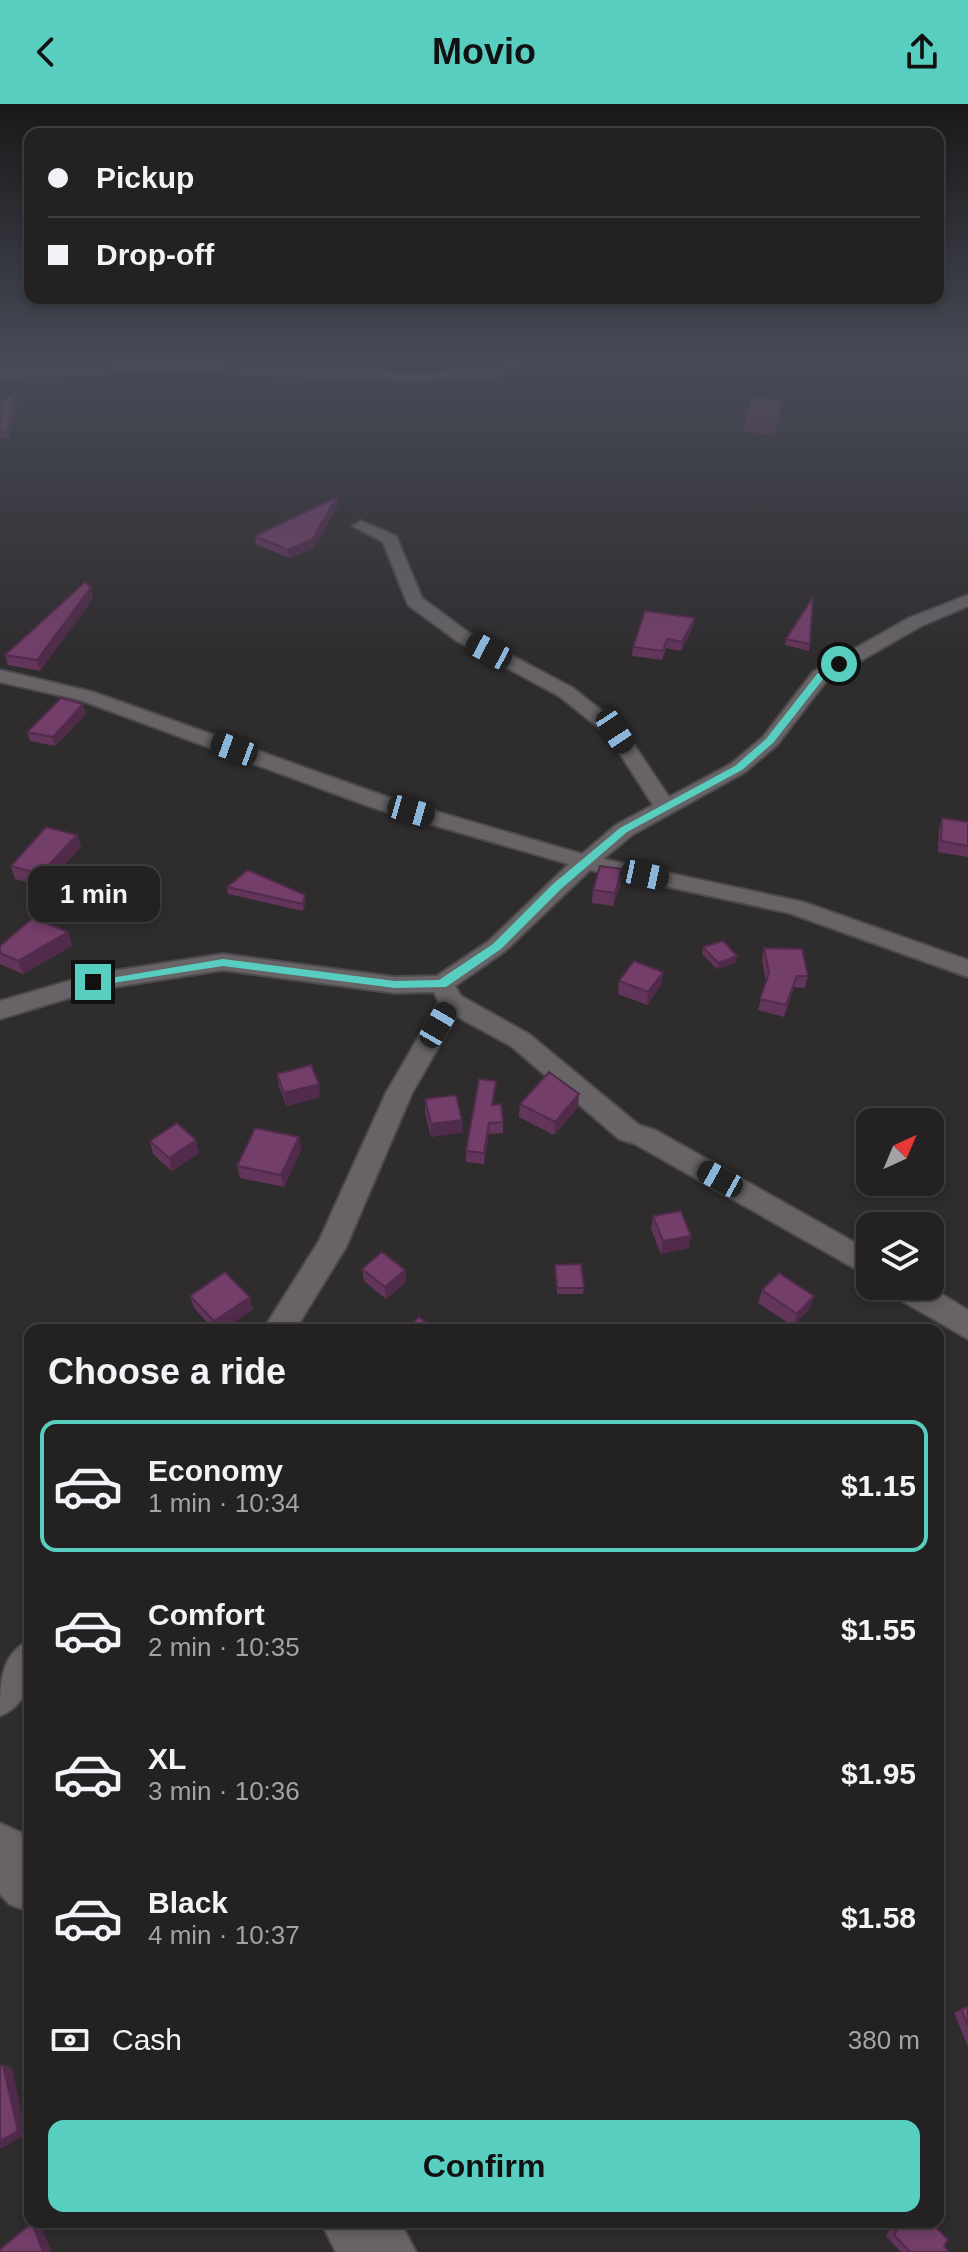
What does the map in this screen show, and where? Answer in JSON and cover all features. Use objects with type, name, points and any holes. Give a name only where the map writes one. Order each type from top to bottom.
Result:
[{"type":"main road","points":[[0,1852],[24,1877]]},
{"type":"main road","points":[[360,2228],[382,2252]]},
{"type":"street","points":[[361,526],[390,539],[414,601],[463,637],[566,692],[615,731],[665,807]]},
{"type":"street","points":[[282,1324],[331,1247],[446,993],[624,830],[738,768],[770,741],[820,676],[915,622],[968,600]]},
{"type":"street","points":[[0,676],[86,696],[382,803],[586,862],[795,907],[968,969]]},
{"type":"street","points":[[0,1010],[93,982],[223,962],[446,993],[520,1040],[629,1132],[658,1144],[856,1257]]},
{"type":"street","points":[[926,1300],[968,1326]]},
{"type":"street","points":[[0,1697],[24,1666]]},
{"type":"building","points":[[337,497],[312,540],[288,550],[255,536]]},
{"type":"building","points":[[85,582],[91,587],[37,660],[5,655]]},
{"type":"building","points":[[813,597],[810,644],[786,639]]},
{"type":"building","points":[[645,611],[695,618],[682,642],[667,639],[663,651],[633,647]]},
{"type":"building","points":[[61,698],[83,704],[53,737],[27,732]]},
{"type":"building","points":[[942,818],[968,822],[968,846],[941,841]]},
{"type":"building","points":[[46,827],[77,835],[40,874],[11,866]]},
{"type":"building","points":[[600,866],[622,869],[615,893],[593,890]]},
{"type":"building","points":[[248,870],[305,895],[303,904],[227,887]]},
{"type":"building","points":[[33,918],[68,932],[18,961],[0,953],[0,946]]},
{"type":"building","points":[[723,941],[737,956],[718,963],[703,947]]},
{"type":"building","points":[[764,948],[802,949],[808,976],[797,976],[786,1005],[760,999],[769,973]]},
{"type":"building","points":[[634,961],[663,972],[648,992],[619,981]]},
{"type":"building","points":[[311,1065],[319,1084],[284,1093],[277,1074]]},
{"type":"building","points":[[549,1072],[579,1094],[555,1122],[520,1104]]},
{"type":"building","points":[[479,1079],[496,1081],[492,1105],[501,1104],[503,1122],[489,1123],[484,1153],[466,1151]]},
{"type":"building","points":[[456,1095],[462,1120],[431,1124],[425,1099]]},
{"type":"building","points":[[177,1123],[196,1140],[169,1158],[150,1141]]},
{"type":"building","points":[[255,1128],[299,1137],[281,1175],[237,1166]]},
{"type":"building","points":[[681,1211],[691,1236],[663,1241],[653,1216]]},
{"type":"building","points":[[382,1252],[405,1270],[385,1287],[362,1269]]},
{"type":"building","points":[[581,1264],[584,1288],[557,1288],[555,1265]]},
{"type":"building","points":[[225,1272],[250,1297],[214,1321],[190,1296]]},
{"type":"building","points":[[779,1273],[814,1296],[797,1314],[762,1290]]},
{"type":"building","points":[[419,1317],[428,1324],[411,1324]]},
{"type":"building","points":[[968,2007],[968,2025],[961,2009]]},
{"type":"building","points":[[3,2065],[18,2131],[0,2141],[0,2066]]},
{"type":"building","points":[[26,2228],[34,2228],[43,2252],[0,2252]]},
{"type":"building","points":[[898,2228],[937,2228],[948,2240],[944,2246],[949,2252],[910,2252],[894,2235]]},
{"type":"route","points":[[93,982],[223,962],[326,973],[395,985],[442,984],[497,946],[557,886],[624,830],[738,768],[770,741],[793,707],[820,676],[839,664]]}]
